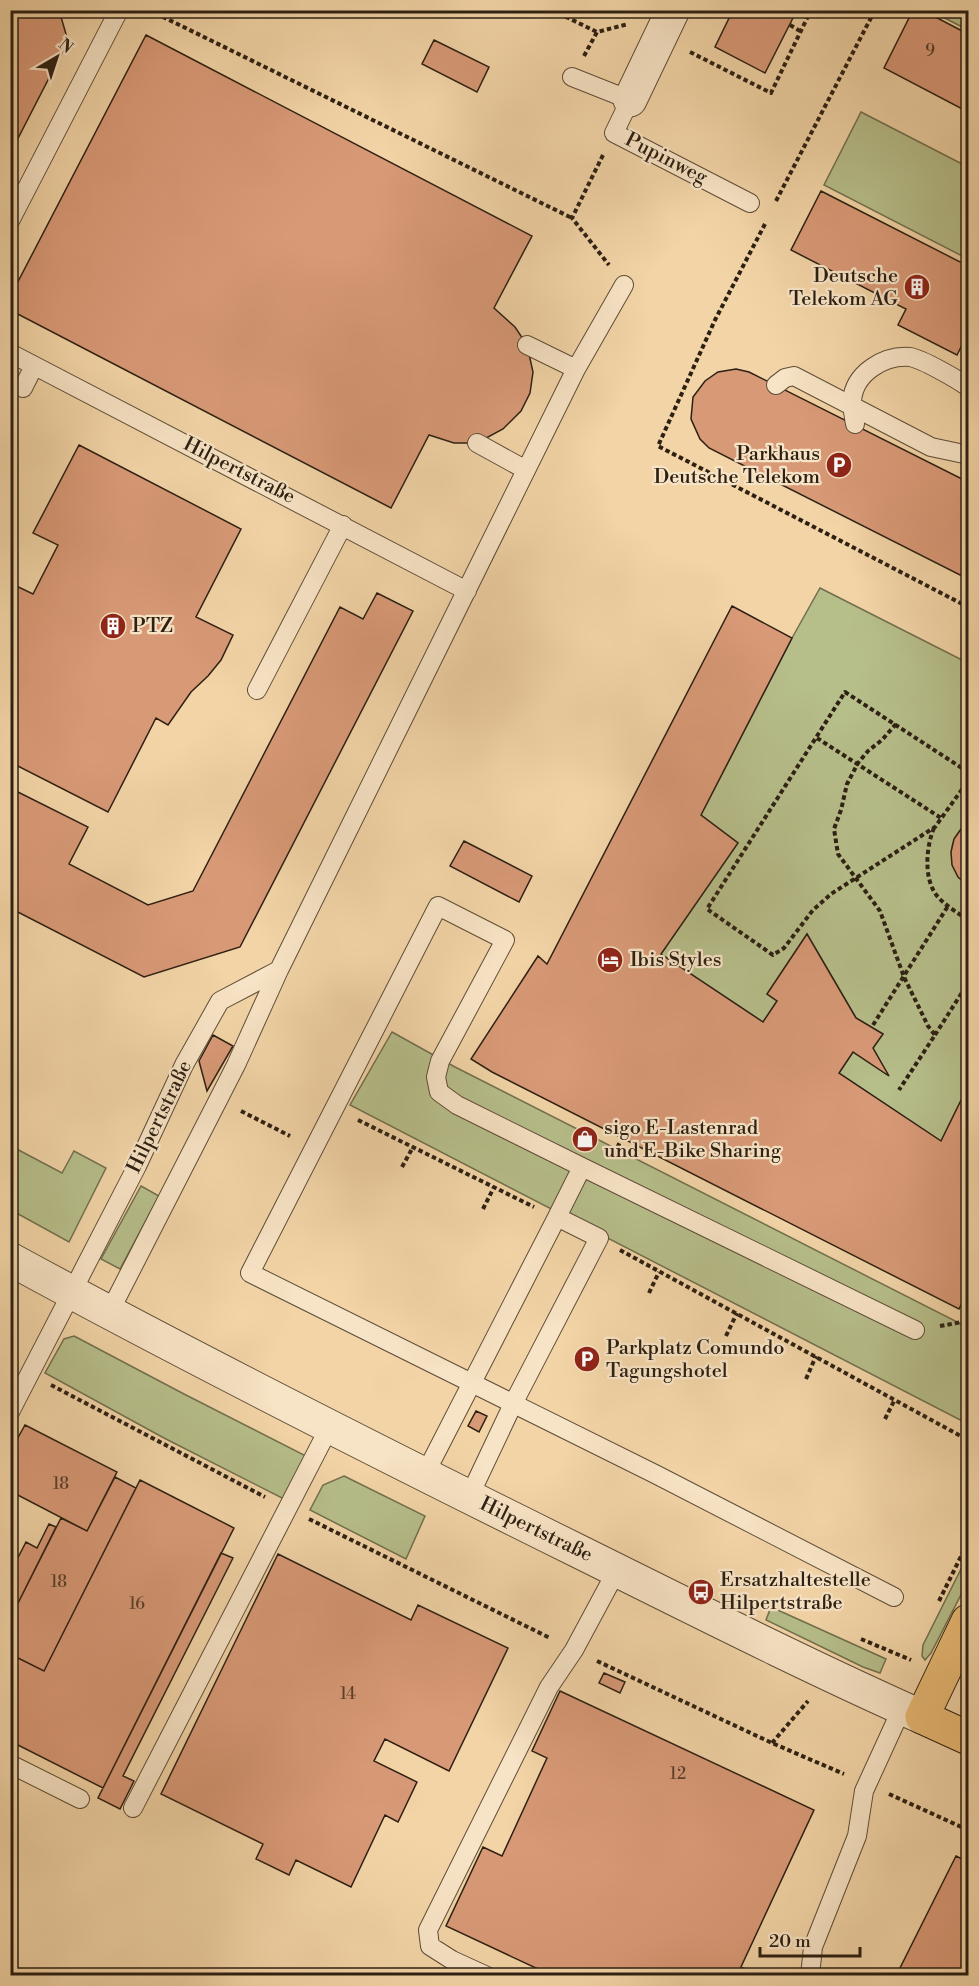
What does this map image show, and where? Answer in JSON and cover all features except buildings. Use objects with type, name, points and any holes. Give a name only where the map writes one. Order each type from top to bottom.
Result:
[{"type":"main road","points":[[912,1712],[969,1621]]},
{"type":"main road","name":"Hilpertstraße","points":[[912,1712],[969,1738]]},
{"type":"street","name":"Pupinweg","points":[[630,100],[666,24]]},
{"type":"street","name":"Hilpertstraße","points":[[10,1259],[109,1313],[424,1476],[912,1712]]},
{"type":"lane","points":[[10,221],[119,10]]},
{"type":"lane","name":"Pupinweg","points":[[572,77],[630,100],[614,133],[750,203]]},
{"type":"lane","points":[[109,1313],[218,1100],[279,970],[576,369],[624,285]]},
{"type":"lane","points":[[526,345],[576,369]]},
{"type":"lane","name":"Hilpertstraße","points":[[10,353],[467,591]]},
{"type":"lane","points":[[854,415],[852,399],[860,378],[874,366],[894,357],[912,357],[969,387]]},
{"type":"lane","points":[[23,388],[34,366]]},
{"type":"lane","points":[[776,385],[785,378],[794,376],[854,415],[931,447],[969,453]]},
{"type":"lane","points":[[477,443],[526,470]]},
{"type":"lane","points":[[256,690],[343,525]]},
{"type":"lane","points":[[894,1597],[250,1273],[438,906],[505,940],[440,1061],[436,1077],[439,1092],[457,1105],[915,1330]]},
{"type":"lane","name":"Hilpertstraße","points":[[72,1293],[137,1166],[184,1065],[220,1001],[279,970]]},
{"type":"lane","points":[[424,1476],[582,1167]]},
{"type":"lane","points":[[469,1497],[513,1404],[598,1238],[557,1218]]},
{"type":"lane","points":[[10,1412],[72,1293]]},
{"type":"lane","points":[[133,1808],[329,1428]]},
{"type":"lane","points":[[487,1976],[452,1960],[430,1946],[428,1930],[549,1687],[574,1650],[617,1570]]},
{"type":"lane","points":[[810,1976],[813,1947],[857,1836],[867,1783],[912,1712]]},
{"type":"lane","points":[[10,1764],[80,1799]]},
{"type":"path","points":[[149,10],[572,218],[624,285]]},
{"type":"path","points":[[552,10],[597,32]]},
{"type":"path","points":[[666,24],[771,93],[811,10]]},
{"type":"path","points":[[790,25],[800,31]]},
{"type":"path","points":[[572,218],[602,156]]},
{"type":"path","points":[[657,446],[969,606]]},
{"type":"path","points":[[935,827],[831,894],[813,910],[784,948],[773,956],[707,909],[845,692],[969,772]]},
{"type":"path","points":[[896,724],[858,764],[847,784],[834,829],[838,854],[880,911],[904,977],[928,1026],[935,1035]]},
{"type":"path","points":[[817,738],[942,818]]},
{"type":"path","points":[[969,782],[935,827],[929,840],[927,871],[936,896],[969,920]]},
{"type":"path","points":[[873,1025],[948,906]]},
{"type":"path","points":[[898,1090],[969,983]]},
{"type":"path","points":[[218,1100],[315,1149]]},
{"type":"path","points":[[335,1109],[557,1218]]},
{"type":"path","points":[[402,1167],[413,1147]]},
{"type":"path","points":[[483,1209],[494,1187]]},
{"type":"path","points":[[598,1238],[969,1440]]},
{"type":"path","points":[[649,1293],[659,1272]]},
{"type":"path","points":[[726,1335],[737,1313]]},
{"type":"path","points":[[806,1379],[816,1356]]},
{"type":"path","points":[[885,1419],[895,1399]]},
{"type":"path","points":[[965,1462],[969,1456]]},
{"type":"path","points":[[861,1639],[915,1662]]},
{"type":"path","points":[[574,1650],[772,1743],[969,1830]]},
{"type":"path","points":[[772,1743],[810,1698]]},
{"type":"green space","points":[[931,11],[968,11],[968,30]]},
{"type":"green space","points":[[861,112],[968,167],[968,259],[824,185]]},
{"type":"green space","points":[[820,588],[968,663],[968,823],[955,838],[952,854],[956,871],[968,886],[968,1086],[941,1141],[839,1073],[853,1052],[888,1075],[873,1048],[883,1034],[856,1018],[807,934],[767,994],[777,1001],[763,1022],[661,954],[738,843],[701,815]]},
{"type":"green space","points":[[392,1032],[455,1067],[965,1326],[968,1320],[968,1424],[350,1105]]},
{"type":"green space","points":[[11,1146],[62,1173],[74,1151],[106,1168],[69,1242],[11,1210]]},
{"type":"green space","points":[[141,1186],[159,1196],[120,1269],[101,1259]]},
{"type":"green space","points":[[74,1336],[306,1456],[284,1499],[164,1438],[45,1373],[64,1339]]},
{"type":"green space","points":[[344,1476],[425,1516],[406,1559],[310,1510],[323,1485]]},
{"type":"green space","points":[[968,1555],[968,1581],[931,1653],[925,1660],[922,1656],[923,1645]]},
{"type":"green space","points":[[771,1607],[886,1659],[880,1673],[766,1620]]},
{"type":"place","name":"Deutsche Telekom AG","points":[[917,287]]},
{"type":"place","name":"Parkhaus Deutsche Telekom","points":[[839,465]]},
{"type":"place","name":"PTZ","points":[[113,626]]},
{"type":"place","name":"Ibis Styles","points":[[610,960]]},
{"type":"place","name":"sigo E-Lastenrad und E-Bike Sharing","points":[[585,1139]]},
{"type":"place","name":"Parkplatz Comundo Tagungshotel","points":[[587,1359]]},
{"type":"place","name":"Ersatzhaltestelle Hilpertstraße","points":[[701,1592]]}]
